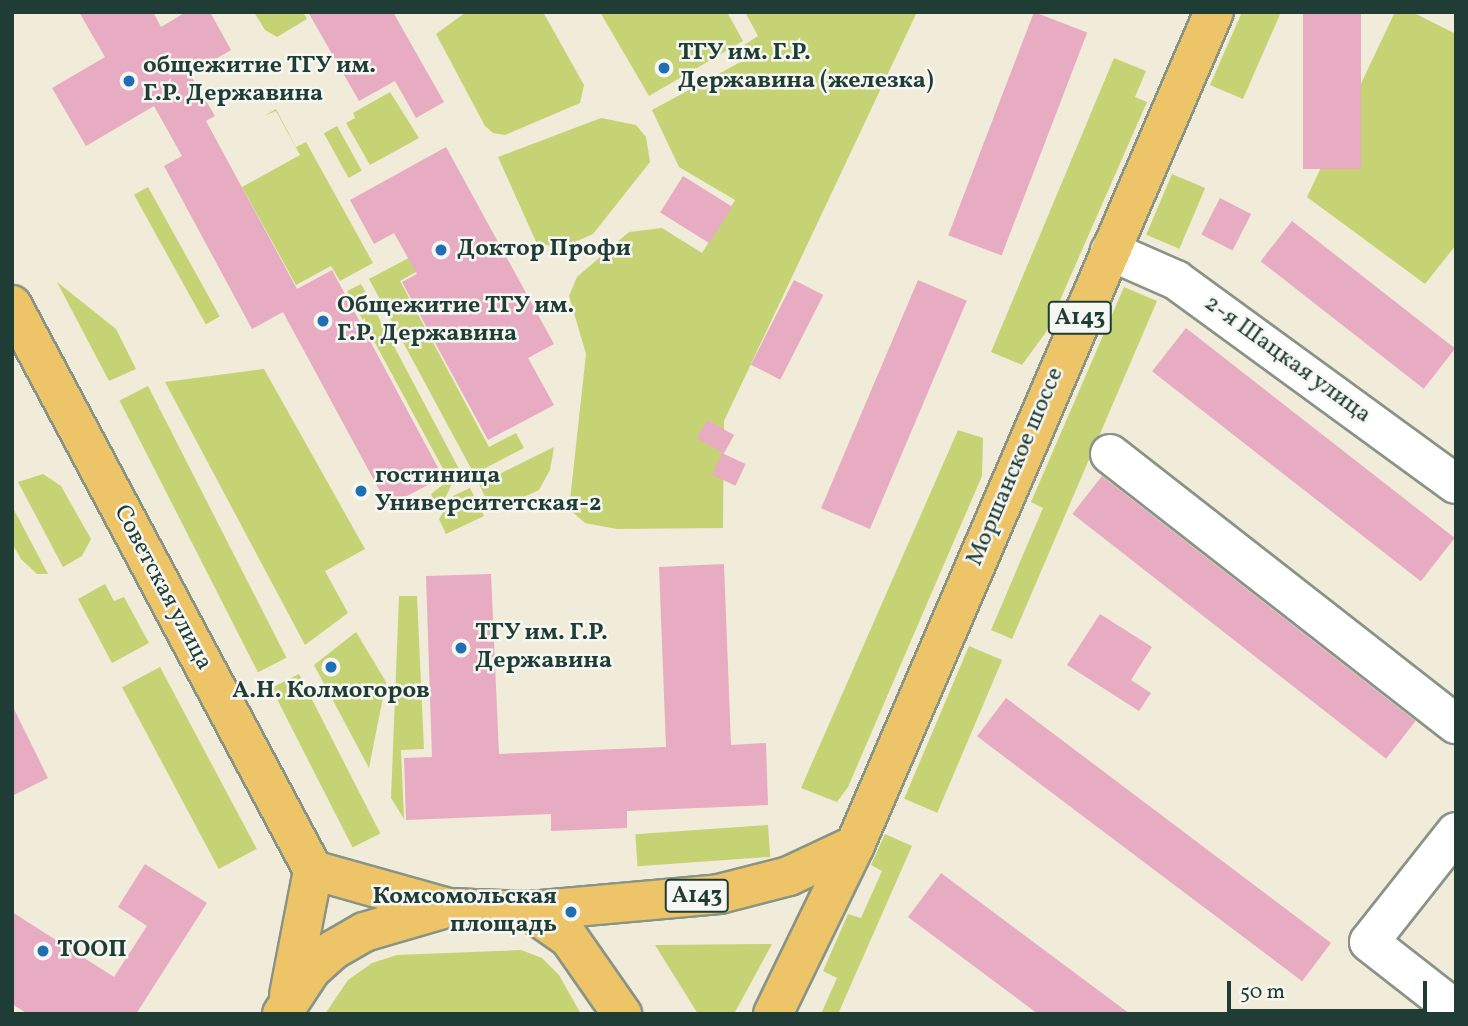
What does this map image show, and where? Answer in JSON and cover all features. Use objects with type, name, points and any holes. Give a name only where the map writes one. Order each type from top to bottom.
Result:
[{"type":"main road","name":"Моршанское шоссе","points":[[774,1014],[855,845],[1214,12]]},
{"type":"main road","name":"Советская улица","points":[[12,305],[313,870]]},
{"type":"main road","name":"А143","points":[[530,911],[719,894],[789,876],[855,845]]},
{"type":"main road","points":[[285,1007],[313,870],[448,908],[530,911],[569,938],[622,1014]]},
{"type":"main road","points":[[285,1007],[311,970],[363,932],[448,908]]},
{"type":"street","name":"2-я Шацкая улица","points":[[1110,251],[1177,280],[1456,484]]},
{"type":"street","points":[[1110,454],[1456,724]]},
{"type":"street","points":[[1456,832],[1369,942],[1456,1010]]},
{"type":"green space","points":[[254,12],[303,12],[307,19],[277,37],[265,30]]},
{"type":"green space","points":[[466,12],[543,12],[584,85],[580,103],[505,135],[493,133],[485,126],[436,34]]},
{"type":"green space","name":"ТГУ им. Г.Р. Державина (железка)","points":[[600,12],[727,12],[743,41],[649,96]]},
{"type":"green space","points":[[745,12],[917,12],[724,421],[723,528],[617,529],[585,523],[569,509],[586,354],[569,296],[577,277],[629,232],[662,228],[702,253],[735,200],[679,167],[652,110],[748,58],[744,45],[758,36]]},
{"type":"green space","points":[[1242,12],[1281,12],[1243,99],[1210,85]]},
{"type":"green space","points":[[1395,12],[1412,12],[1456,34],[1456,245],[1425,284],[1307,197]]},
{"type":"green space","points":[[1114,58],[1146,71],[1135,97],[1147,102],[1046,332],[1022,365],[991,352]]},
{"type":"green space","points":[[390,92],[419,138],[370,165],[346,123],[355,118],[353,113]]},
{"type":"green space","points":[[276,109],[296,147],[306,142],[373,263],[340,281],[331,266],[296,285],[242,187],[300,155],[276,111],[264,116]]},
{"type":"green space","points":[[601,118],[636,125],[646,137],[650,162],[593,234],[563,247],[537,244],[498,157]]},
{"type":"green space","points":[[337,126],[362,171],[349,178],[324,133]]},
{"type":"green space","points":[[1172,174],[1205,188],[1179,249],[1146,235]]},
{"type":"green space","points":[[148,187],[220,316],[206,324],[134,195]]},
{"type":"green space","points":[[418,253],[425,267],[400,281],[489,447],[516,433],[524,448],[474,474],[369,279]]},
{"type":"green space","points":[[57,282],[116,329],[136,369],[109,381]]},
{"type":"green space","points":[[361,284],[459,469],[439,511],[431,494],[449,480],[347,291]]},
{"type":"green space","points":[[1124,287],[1157,301],[1012,639],[991,630],[1043,508],[1031,502]]},
{"type":"green space","points":[[264,369],[365,549],[325,571],[348,613],[305,645],[165,382]]},
{"type":"green space","points":[[148,386],[286,658],[258,672],[119,401]]},
{"type":"green space","points":[[958,430],[983,438],[982,476],[848,787],[837,802],[801,788]]},
{"type":"green space","points":[[554,447],[550,470],[539,490],[492,512],[479,484]]},
{"type":"green space","points":[[43,474],[61,486],[91,539],[82,556],[63,567],[18,482]]},
{"type":"green space","points":[[470,488],[484,516],[446,534],[439,519],[453,496]]},
{"type":"green space","points":[[12,506],[48,574],[37,574],[21,559],[12,543]]},
{"type":"green space","points":[[105,584],[114,601],[124,597],[149,643],[112,663],[78,599]]},
{"type":"green space","points":[[399,596],[417,596],[424,749],[401,750],[404,819],[391,798]]},
{"type":"green space","points":[[356,632],[386,682],[369,768],[314,665]]},
{"type":"green space","points":[[969,646],[1002,660],[937,813],[904,799]]},
{"type":"green space","points":[[160,667],[257,849],[219,869],[122,687]]},
{"type":"green space","points":[[299,674],[380,833],[353,848],[271,688]]},
{"type":"green space","points":[[768,825],[770,857],[638,866],[635,834]]},
{"type":"green space","points":[[885,834],[912,846],[838,1014],[821,1014],[837,978],[823,971],[848,914],[861,918],[882,871],[871,865]]},
{"type":"green space","points":[[772,944],[734,1014],[698,1014],[655,945]]},
{"type":"green space","points":[[521,950],[542,958],[559,975],[581,1014],[325,1014],[348,980],[372,963],[397,955]]},
{"type":"building","name":"Общежитие ТГУ им. Г.Р. Державина","points":[[79,12],[153,12],[161,27],[186,12],[210,12],[231,50],[190,74],[215,116],[206,121],[297,289],[332,270],[443,477],[388,506],[283,312],[252,329],[164,166],[182,156],[154,106],[86,146],[52,88],[105,57]]},
{"type":"building","points":[[308,12],[393,12],[444,102],[416,118],[395,81],[359,101]]},
{"type":"building","points":[[1034,12],[1087,32],[1002,256],[948,235]]},
{"type":"building","points":[[1303,12],[1361,12],[1361,169],[1303,169]]},
{"type":"building","points":[[446,147],[554,344],[528,358],[554,405],[488,440],[402,282],[417,274],[394,233],[374,244],[350,200]]},
{"type":"building","points":[[683,176],[732,207],[709,243],[660,212]]},
{"type":"building","points":[[1220,198],[1251,214],[1233,250],[1201,235]]},
{"type":"building","points":[[1292,221],[1455,348],[1424,389],[1261,261]]},
{"type":"building","points":[[794,280],[823,295],[780,380],[751,365]]},
{"type":"building","points":[[918,280],[967,301],[870,529],[821,508]]},
{"type":"building","points":[[1186,328],[1455,538],[1421,581],[1152,371]]},
{"type":"building","points":[[707,420],[734,435],[724,453],[697,438]]},
{"type":"building","points":[[722,453],[746,464],[735,486],[712,475]]},
{"type":"building","points":[[1102,476],[1416,721],[1386,759],[1072,514]]},
{"type":"building","name":"ТГУ им. Г.Р. Державина","points":[[724,564],[731,745],[766,743],[768,805],[627,811],[627,828],[551,831],[551,814],[406,820],[404,758],[432,757],[426,576],[491,574],[499,754],[666,747],[659,567]]},
{"type":"building","points":[[1100,614],[1152,647],[1131,680],[1151,693],[1139,711],[1067,665]]},
{"type":"building","points":[[1006,698],[1331,943],[1302,981],[977,736]]},
{"type":"building","points":[[12,705],[48,778],[12,796]]},
{"type":"building","name":"ТООП","points":[[145,864],[207,903],[136,1014],[28,1014],[12,1004],[12,912],[114,977],[147,926],[118,907]]},
{"type":"building","points":[[941,873],[1130,1014],[1038,1014],[908,917]]},
{"type":"place","name":"ТГУ им. Г.Р. Державина (железка)","points":[[664,68]]},
{"type":"place","name":"общежитие ТГУ им. Г.Р. Державина","points":[[129,81]]},
{"type":"place","name":"Доктор Профи","points":[[441,250]]},
{"type":"place","name":"Общежитие ТГУ им. Г.Р. Державина","points":[[323,321]]},
{"type":"place","name":"гостиница Университетская-2","points":[[361,491]]},
{"type":"place","name":"ТГУ им. Г.Р. Державина","points":[[461,648]]},
{"type":"place","name":"А.Н. Колмогоров","points":[[331,667]]},
{"type":"place","name":"Комсомольская площадь","points":[[571,912]]},
{"type":"place","name":"ТООП","points":[[43,951]]}]
